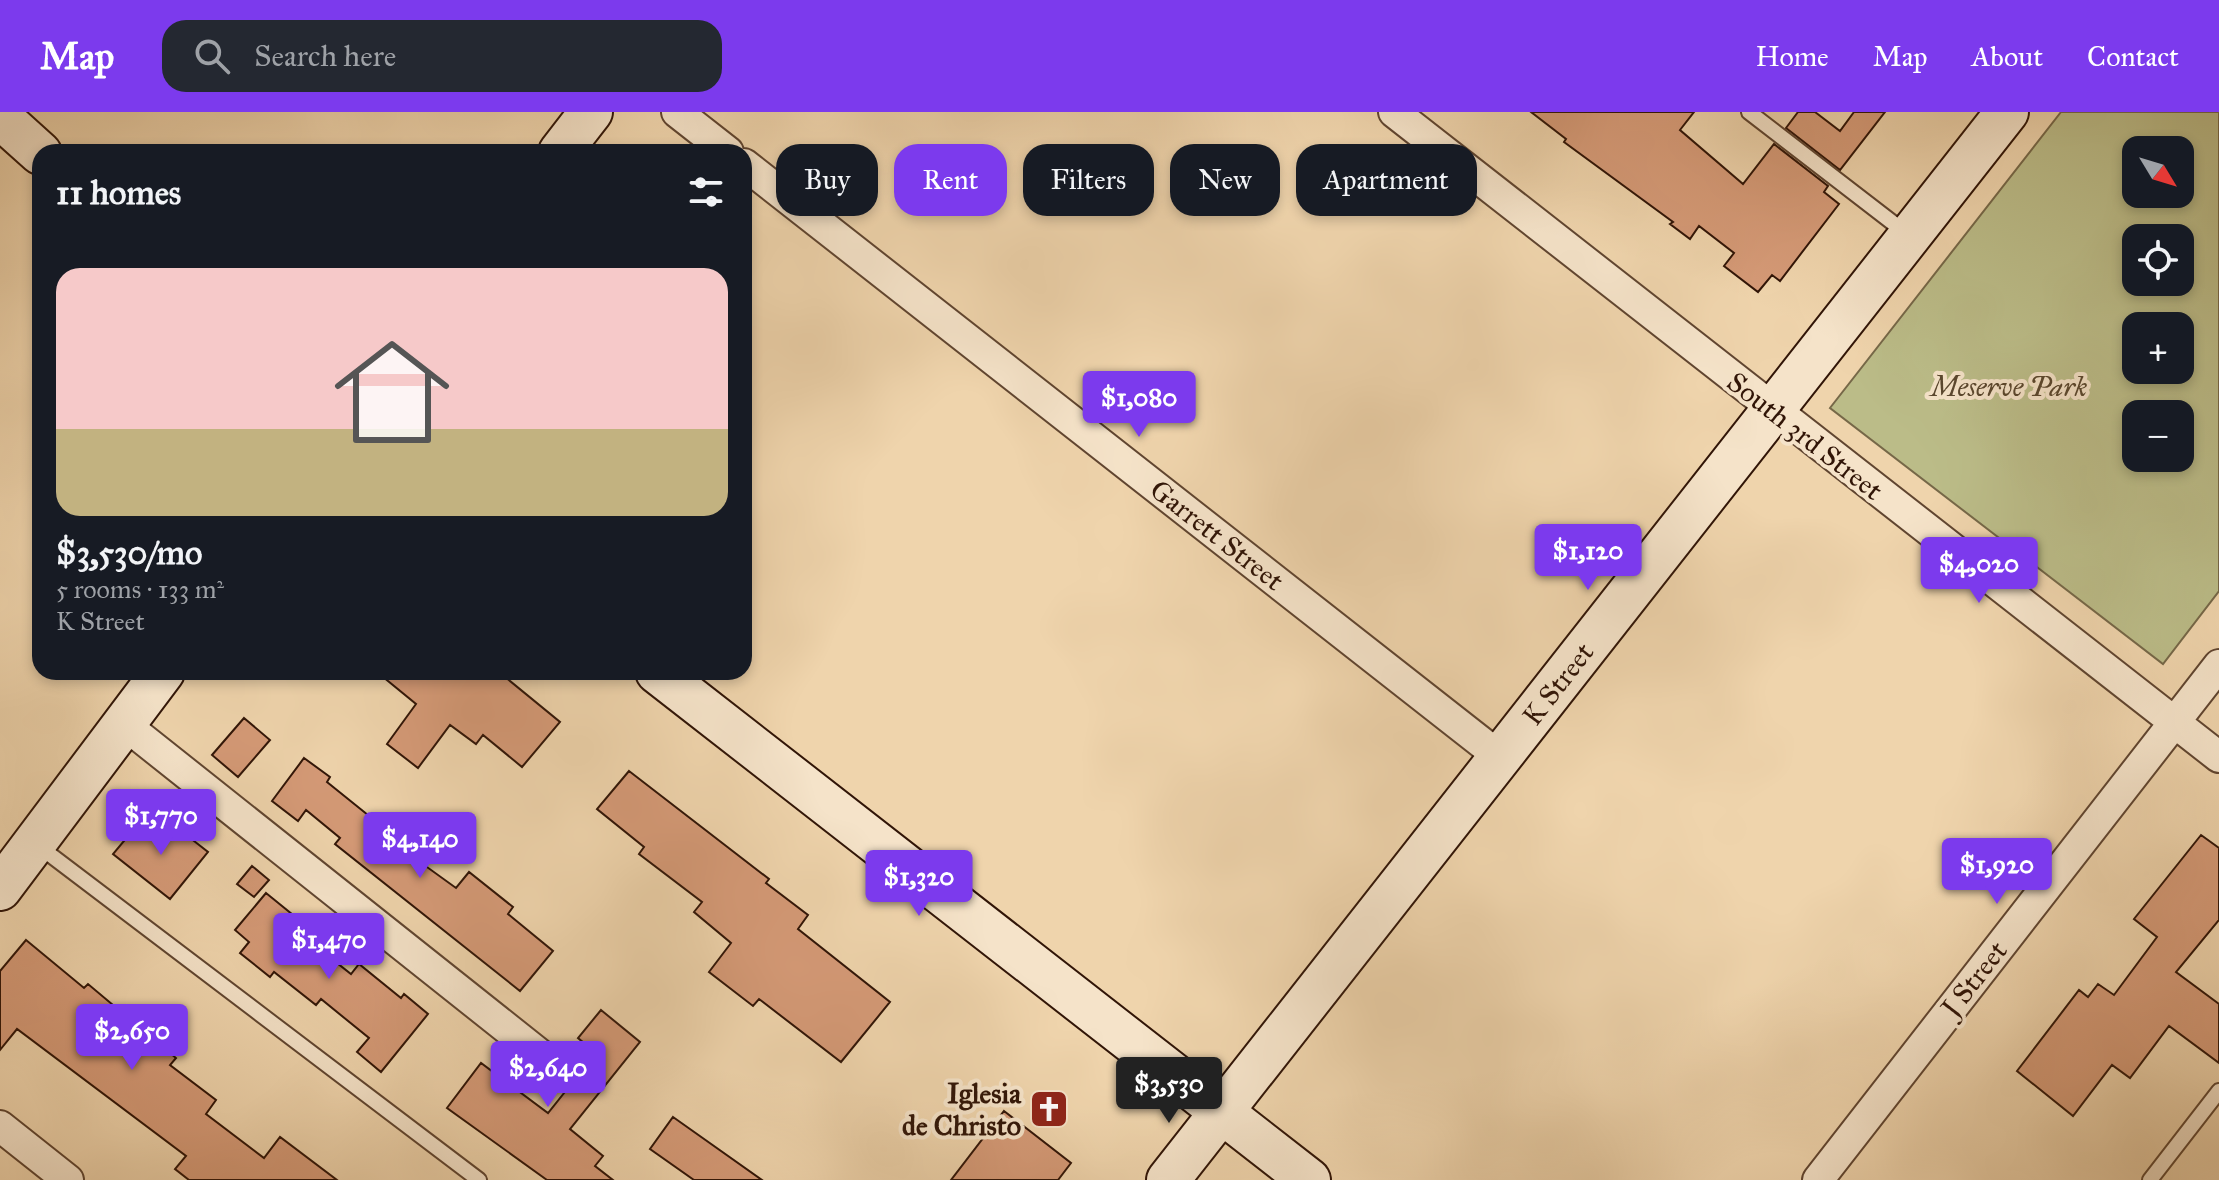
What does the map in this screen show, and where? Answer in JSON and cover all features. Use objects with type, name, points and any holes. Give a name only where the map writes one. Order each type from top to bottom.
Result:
[{"type":"street","points":[[566,144],[591,112]]},
{"type":"street","points":[[677,112],[718,144]]},
{"type":"street","name":"South 3rd Street","points":[[1394,112],[1772,411],[2219,757]]},
{"type":"street","name":"K Street","points":[[1168,1180],[2007,112]]},
{"type":"street","points":[[0,117],[32,146]]},
{"type":"street","name":"Garrett Street","points":[[752,170],[1500,757]]},
{"type":"street","name":"J Street","points":[[1818,1180],[2219,665]]},
{"type":"street","points":[[0,889],[157,680]]},
{"type":"street","points":[[667,680],[1309,1180]]},
{"type":"street","points":[[124,724],[548,1061]]},
{"type":"street","points":[[0,1126],[68,1180]]},
{"type":"lane","points":[[1749,112],[1910,235]]},
{"type":"lane","points":[[35,843],[479,1180]]},
{"type":"lane","points":[[2150,1180],[2219,1091]]},
{"type":"green space","name":"Meserve Park","points":[[2061,112],[2219,112],[2219,591],[2163,664],[1830,408]]},
{"type":"building","points":[[1531,112],[1694,112],[1680,130],[1743,184],[1774,144],[1828,186],[1824,192],[1839,204],[1780,281],[1772,275],[1758,292],[1724,266],[1734,253],[1699,226],[1690,239],[1670,224],[1673,222],[1564,142],[1566,139]]},
{"type":"building","points":[[1798,112],[1815,112],[1840,131],[1854,112],[1885,112],[1840,170],[1786,128]]},
{"type":"building","points":[[387,680],[509,680],[560,722],[522,767],[483,735],[476,744],[450,725],[418,768],[387,744],[416,704]]},
{"type":"building","points":[[244,718],[270,740],[238,777],[212,755]]},
{"type":"building","points":[[304,758],[330,777],[327,782],[399,840],[395,844],[456,888],[469,872],[513,907],[508,914],[553,951],[520,991],[335,844],[340,838],[306,810],[298,821],[272,801]]},
{"type":"building","points":[[629,771],[769,879],[766,883],[808,915],[798,929],[890,1002],[841,1062],[759,999],[753,1006],[709,972],[731,943],[694,912],[702,902],[639,854],[644,847],[597,809]]},
{"type":"building","points":[[144,817],[172,839],[180,830],[208,852],[170,899],[113,854]]},
{"type":"building","points":[[2201,835],[2219,848],[2219,920],[2176,972],[2219,1004],[2219,1063],[2169,1026],[2130,1078],[2112,1065],[2073,1116],[2017,1071],[2079,990],[2088,997],[2098,984],[2114,995],[2157,937],[2134,919]]},
{"type":"building","points":[[252,866],[269,880],[254,897],[237,884]]},
{"type":"building","points":[[266,893],[309,928],[303,936],[351,974],[359,964],[401,998],[404,994],[428,1014],[381,1072],[357,1052],[369,1038],[321,999],[316,1005],[274,972],[270,977],[240,953],[249,942],[235,930]]},
{"type":"building","points":[[26,940],[84,988],[88,984],[176,1058],[170,1065],[216,1100],[206,1114],[264,1158],[280,1137],[337,1180],[189,1180],[175,1169],[186,1156],[17,1029],[0,1050],[0,971]]},
{"type":"building","points":[[601,1010],[640,1042],[570,1129],[603,1156],[595,1166],[613,1180],[547,1180],[447,1108],[481,1063],[548,1113],[596,1053],[578,1038]]},
{"type":"building","points":[[1004,1111],[1071,1163],[1058,1180],[951,1180]]},
{"type":"building","points":[[673,1117],[762,1180],[694,1180],[650,1149]]},
{"type":"place","name":"Iglesia de Christo","points":[[1049,1109]]}]
